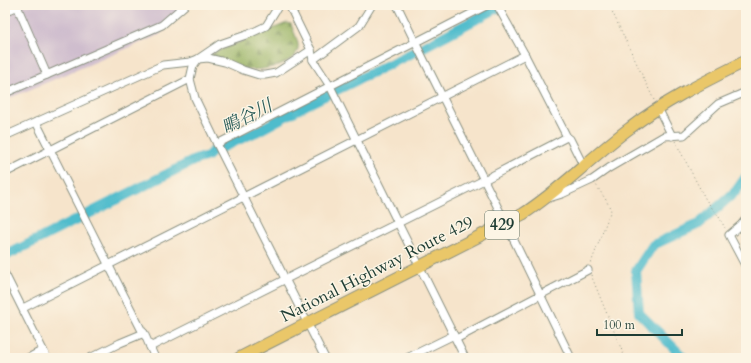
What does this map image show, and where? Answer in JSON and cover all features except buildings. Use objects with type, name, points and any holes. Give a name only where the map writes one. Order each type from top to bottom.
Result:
[{"type":"highway","name":"National Highway Route 429","points":[[239,358],[307,324],[335,308],[506,224],[545,200],[629,128],[658,108],[686,91],[746,61]]},
{"type":"street","points":[[5,93],[162,25],[185,5]]},
{"type":"street","points":[[5,136],[163,65],[190,62],[198,59],[220,44],[249,34],[266,26],[279,5]]},
{"type":"street","points":[[289,5],[311,50],[312,60],[330,86],[465,358]]},
{"type":"street","points":[[312,60],[359,26],[372,5]]},
{"type":"street","points":[[398,5],[571,358]]},
{"type":"street","points":[[217,144],[488,5]]},
{"type":"street","points":[[497,5],[566,137],[570,139],[584,166]]},
{"type":"street","points":[[5,12],[19,6],[47,75]]},
{"type":"street","points":[[311,50],[276,72],[265,75],[243,70],[225,62],[208,58],[198,59],[193,66],[190,79],[195,98],[217,144],[325,358]]},
{"type":"street","points":[[23,308],[525,56]]},
{"type":"street","points":[[5,173],[190,79]]},
{"type":"street","points":[[545,200],[592,180],[609,168],[664,136],[684,135],[718,104],[746,92]]},
{"type":"street","points":[[658,108],[672,136]]},
{"type":"street","points":[[36,122],[144,333],[155,358]]},
{"type":"street","points":[[150,346],[285,280],[566,137]]},
{"type":"street","points":[[746,219],[742,225],[729,235],[746,267]]},
{"type":"street","points":[[407,358],[455,337],[588,270]]},
{"type":"street","points":[[5,274],[47,358]]},
{"type":"street","points":[[90,358],[144,333]]},
{"type":"street","points":[[28,358],[43,350]]},
{"type":"path","points":[[501,13],[517,5]]},
{"type":"path","points":[[609,5],[658,108]]},
{"type":"path","points":[[672,136],[706,200],[729,235]]},
{"type":"path","points":[[592,180],[611,210],[588,270],[625,358]]},
{"type":"shaded area","points":[[5,5],[192,5],[159,35],[5,100]]},
{"type":"green space","points":[[287,23],[291,24],[297,39],[298,48],[296,54],[277,66],[253,70],[238,67],[211,57],[211,54]]},
{"type":"waterway","name":"鴫谷川","points":[[5,256],[195,160],[208,156],[212,152],[256,132],[503,5]]},
{"type":"waterway","points":[[684,358],[639,313],[636,271],[653,245],[699,224],[736,191],[746,177]]}]
